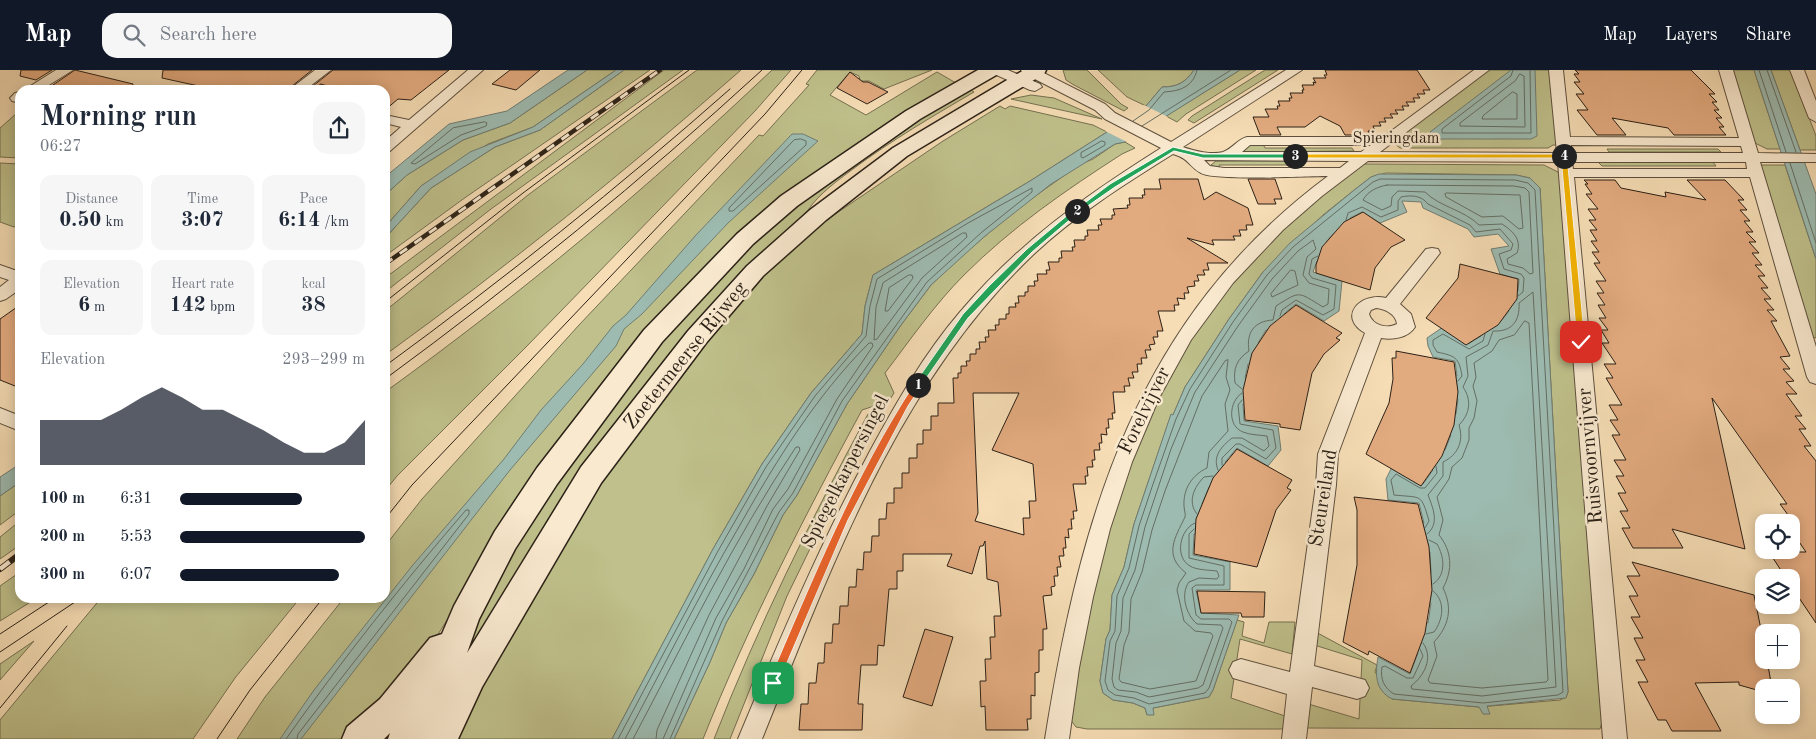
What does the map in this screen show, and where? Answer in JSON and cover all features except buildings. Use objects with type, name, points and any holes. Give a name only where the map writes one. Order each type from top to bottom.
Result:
[{"type":"main road","name":"Zoetermeerse Rijweg","points":[[405,739],[447,664],[465,616],[505,540],[547,476],[653,336],[745,239],[788,201],[856,152],[913,115],[991,70]]},
{"type":"main road","name":"Zoetermeerse Rijweg","points":[[440,739],[471,676],[591,475],[697,337],[755,271],[818,215],[900,152],[1029,73]]},
{"type":"main road","points":[[359,739],[392,710],[465,616]]},
{"type":"street","points":[[40,85],[66,70]]},
{"type":"street","points":[[303,85],[324,70]]},
{"type":"street","points":[[390,143],[476,70]]},
{"type":"street","name":"Spieringdam","points":[[997,70],[1029,73],[1092,113],[1114,118],[1181,152],[1206,170],[1342,172]]},
{"type":"street","name":"Spiegelkarpersingel","points":[[750,739],[794,632],[844,519],[905,404],[935,358],[966,316],[1029,250],[1064,220],[1106,190],[1181,152],[1295,70]]},
{"type":"street","name":"Forelvijver","points":[[1057,739],[1067,664],[1088,569],[1104,512],[1121,460],[1148,399],[1181,342],[1235,269],[1278,225],[1342,172],[1482,70]]},
{"type":"street","name":"Ruisvoornvijver","points":[[1556,70],[1615,739]]},
{"type":"street","points":[[1726,70],[1754,173],[1816,377]]},
{"type":"street","points":[[1797,70],[1816,118]]},
{"type":"street","points":[[390,120],[410,125]]},
{"type":"street","name":"Spieringdam","points":[[1227,156],[1247,141],[1386,141]]},
{"type":"street","name":"Spieringdam","points":[[1181,152],[1227,156],[1565,157],[1749,149],[1769,157],[1816,158]]},
{"type":"street","name":"Spieringdam","points":[[1565,157],[1754,173]]},
{"type":"street","points":[[1390,305],[1432,254]]},
{"type":"street","points":[[0,271],[15,277]]},
{"type":"street","points":[[0,295],[15,283]]},
{"type":"street","points":[[1374,302],[1396,308],[1405,318],[1406,327],[1397,333],[1383,333],[1375,330],[1368,326],[1360,316],[1363,307],[1374,302]]},
{"type":"street","name":"Steureiland","points":[[1294,739],[1328,454],[1375,330]]},
{"type":"street","points":[[0,416],[15,422]]},
{"type":"street","points":[[1241,670],[1357,688]]},
{"type":"green space","points":[[587,70],[616,70],[533,127],[488,144],[421,186],[390,221],[390,190],[407,175],[463,140],[510,123]]},
{"type":"green space","points":[[624,70],[650,70],[466,197],[390,252],[390,233],[431,188],[495,147],[540,130]]},
{"type":"green space","points":[[664,70],[683,70],[491,209],[390,288],[390,274]]},
{"type":"green space","points":[[697,70],[741,70],[566,217],[390,351],[390,307],[528,195]]},
{"type":"green space","points":[[772,70],[791,70],[755,111],[390,485],[390,388],[486,317],[584,238]]},
{"type":"green space","points":[[817,70],[932,70],[884,89],[869,81],[860,81],[859,76],[850,72],[830,95],[866,115],[937,72],[956,83],[928,99],[848,152],[745,230],[458,603],[417,667],[349,732],[341,739],[237,739],[265,697],[340,603],[390,603],[390,540],[422,499],[579,325],[759,135],[763,136],[809,85],[806,84]]},
{"type":"green space","points":[[1063,70],[1087,70],[1121,104],[1128,108],[1124,111],[1074,85],[1066,80]]},
{"type":"green space","points":[[1098,70],[1194,70],[1180,83],[1162,87],[1146,106],[1127,97]]},
{"type":"green space","points":[[1240,70],[1256,70],[1186,114],[1177,122],[1166,116]]},
{"type":"green space","points":[[1265,70],[1278,70],[1194,123],[1188,120],[1192,116]]},
{"type":"green space","points":[[1487,70],[1552,70],[1558,145],[1548,148],[1400,148],[1395,144],[1387,144]]},
{"type":"green space","points":[[1730,70],[1754,70],[1780,149],[1767,149],[1751,141]]},
{"type":"green space","points":[[1771,70],[1791,70],[1816,136],[1816,150],[1800,150]]},
{"type":"green space","points":[[969,89],[974,92],[898,138],[835,183],[737,280],[460,672],[478,618],[509,557],[551,485],[664,329],[772,222],[907,127]]},
{"type":"green space","points":[[1031,95],[1054,98],[1102,119],[1011,99]]},
{"type":"green space","points":[[1000,106],[1005,109],[1010,106],[1093,125],[1107,132],[1030,181],[873,275],[865,306],[862,334],[811,393],[762,464],[713,549],[612,739],[452,739],[596,482],[738,297],[822,223],[943,141]]},
{"type":"green space","points":[[15,115],[15,158],[0,157],[0,128]]},
{"type":"green space","points":[[1125,142],[1135,148],[1122,154],[1060,195],[982,257],[953,286],[913,335],[885,373],[894,393],[889,401],[862,410],[819,491],[758,613],[703,739],[674,739],[726,623],[754,574],[783,515],[797,495],[847,404],[931,285],[957,260],[1017,209],[1079,165],[1093,159],[1115,144]]},
{"type":"green space","points":[[1248,144],[1263,144],[1265,148],[1352,148],[1354,151],[1243,152],[1243,149]]},
{"type":"green space","points":[[1607,149],[1718,149],[1721,152],[1609,152]]},
{"type":"green space","points":[[1216,161],[1301,161],[1303,165],[1219,165],[1220,169],[1211,165]]},
{"type":"green space","points":[[1712,161],[1716,166],[1602,166],[1598,162]]},
{"type":"green space","points":[[0,163],[15,164],[15,226],[0,222]]},
{"type":"green space","points":[[1364,164],[1544,165],[1558,172],[1560,178],[1603,719],[1600,729],[1303,728],[1305,703],[1359,719],[1362,660],[1311,644],[1312,630],[1377,665],[1375,672],[1392,699],[1479,707],[1560,700],[1566,697],[1568,692],[1540,188],[1530,178],[1516,175],[1386,173],[1371,177],[1323,215],[1263,272],[1229,319],[1185,387],[1173,415],[1171,415],[1134,524],[1124,567],[1112,595],[1110,630],[1106,639],[1100,681],[1103,693],[1113,700],[1133,703],[1145,708],[1147,715],[1153,708],[1209,697],[1237,620],[1244,622],[1242,636],[1264,643],[1269,622],[1295,622],[1292,654],[1240,639],[1231,698],[1285,716],[1284,729],[1087,729],[1076,727],[1070,719],[1093,571],[1146,416],[1200,322],[1237,275],[1289,221],[1357,167]]},
{"type":"green space","points":[[1759,165],[1785,165],[1816,259],[1816,338],[1812,337]]},
{"type":"green space","points":[[884,409],[825,518],[787,596],[730,739],[714,739],[748,656],[826,494],[868,414]]},
{"type":"green space","points":[[15,486],[15,514],[0,525],[0,496]]},
{"type":"green space","points":[[15,525],[15,548],[0,559],[0,537]]},
{"type":"green space","points":[[15,576],[15,603],[29,603],[0,621],[0,586]]},
{"type":"green space","points":[[97,603],[296,603],[235,678],[193,739],[0,739],[0,720]]},
{"type":"green space","points":[[34,641],[0,680],[0,664]]},
{"type":"water","points":[[568,70],[587,70],[510,123],[463,140],[407,175],[390,190],[390,173],[449,124],[507,111]]},
{"type":"water","points":[[616,70],[624,70],[540,130],[495,147],[431,188],[390,233],[390,221],[421,186],[470,152],[533,127]]},
{"type":"water","points":[[1194,70],[1240,70],[1125,142],[1115,144],[1051,184],[985,236],[931,285],[847,404],[797,495],[783,515],[754,574],[726,623],[674,739],[612,739],[713,549],[762,464],[811,393],[862,334],[865,306],[873,275],[1030,181],[1107,132],[1146,106],[1162,87],[1180,83]]},
{"type":"water","points":[[1511,70],[1535,70],[1537,136],[1531,139],[1439,139],[1431,137],[1430,132]]},
{"type":"water","points":[[1754,70],[1771,70],[1816,194],[1816,259]]},
{"type":"water","points":[[792,134],[803,134],[818,141],[728,223],[642,314],[624,329],[616,346],[510,470],[301,739],[280,739],[314,690],[383,603],[390,603],[390,594],[412,566],[504,459],[541,410],[583,364],[613,326],[626,315],[696,235]]},
{"type":"water","points":[[1379,174],[1516,175],[1530,178],[1540,188],[1568,692],[1566,698],[1487,706],[1490,714],[1483,714],[1479,707],[1392,699],[1379,687],[1377,676],[1378,657],[1410,674],[1418,653],[1388,638],[1398,613],[1428,623],[1431,603],[1407,594],[1406,568],[1431,573],[1430,552],[1394,544],[1389,520],[1424,523],[1419,503],[1388,500],[1386,479],[1392,467],[1423,484],[1433,470],[1399,451],[1414,436],[1445,450],[1451,435],[1417,420],[1422,404],[1456,414],[1458,399],[1422,388],[1426,371],[1457,376],[1455,361],[1433,357],[1427,338],[1443,327],[1468,344],[1481,336],[1468,327],[1488,315],[1501,321],[1509,311],[1494,285],[1518,291],[1519,279],[1500,274],[1491,249],[1509,246],[1498,234],[1474,237],[1468,229],[1423,208],[1421,202],[1402,201],[1407,212],[1380,223],[1362,212],[1350,218],[1360,226],[1345,238],[1334,233],[1326,242],[1346,252],[1317,261],[1313,272],[1342,281],[1339,311],[1324,321],[1296,304],[1284,314],[1309,330],[1295,343],[1266,330],[1258,343],[1277,351],[1274,371],[1248,364],[1245,378],[1278,388],[1276,407],[1243,404],[1244,421],[1278,426],[1281,450],[1268,466],[1237,448],[1225,462],[1255,480],[1247,501],[1209,487],[1202,504],[1237,518],[1234,542],[1194,534],[1193,555],[1230,562],[1230,590],[1196,590],[1201,613],[1239,615],[1209,697],[1153,708],[1154,715],[1147,715],[1145,708],[1133,703],[1113,700],[1103,693],[1100,681],[1106,639],[1110,630],[1112,595],[1124,567],[1134,524],[1171,414],[1173,415],[1185,387],[1229,319],[1263,272],[1290,243],[1371,177]]},
{"type":"water","points":[[15,467],[15,486],[0,496],[0,477]]},
{"type":"pier","points":[[1144,105],[1168,117],[1129,143],[1105,131]]},
{"type":"tram line","points":[[390,298],[523,193],[689,70]]},
{"type":"tram line","points":[[390,375],[578,230],[762,70]]},
{"type":"tram line","points":[[390,513],[412,485],[765,114],[802,70]]},
{"type":"tram line","points":[[390,362],[474,300],[560,232],[730,89]]},
{"type":"tram line","points":[[0,634],[47,603]]},
{"type":"tram line","points":[[0,652],[74,603]]},
{"type":"tram line","points":[[217,739],[250,690],[319,603]]},
{"type":"tram line","points":[[0,708],[67,626]]},
{"type":"railway","points":[[390,260],[660,70]]},
{"type":"railway","points":[[0,569],[15,558]]},
{"type":"route","points":[[773,683],[844,519],[905,404],[935,358],[966,316],[1029,250],[1064,220],[1113,186],[1173,149],[1203,156],[1564,156],[1581,342]]}]
